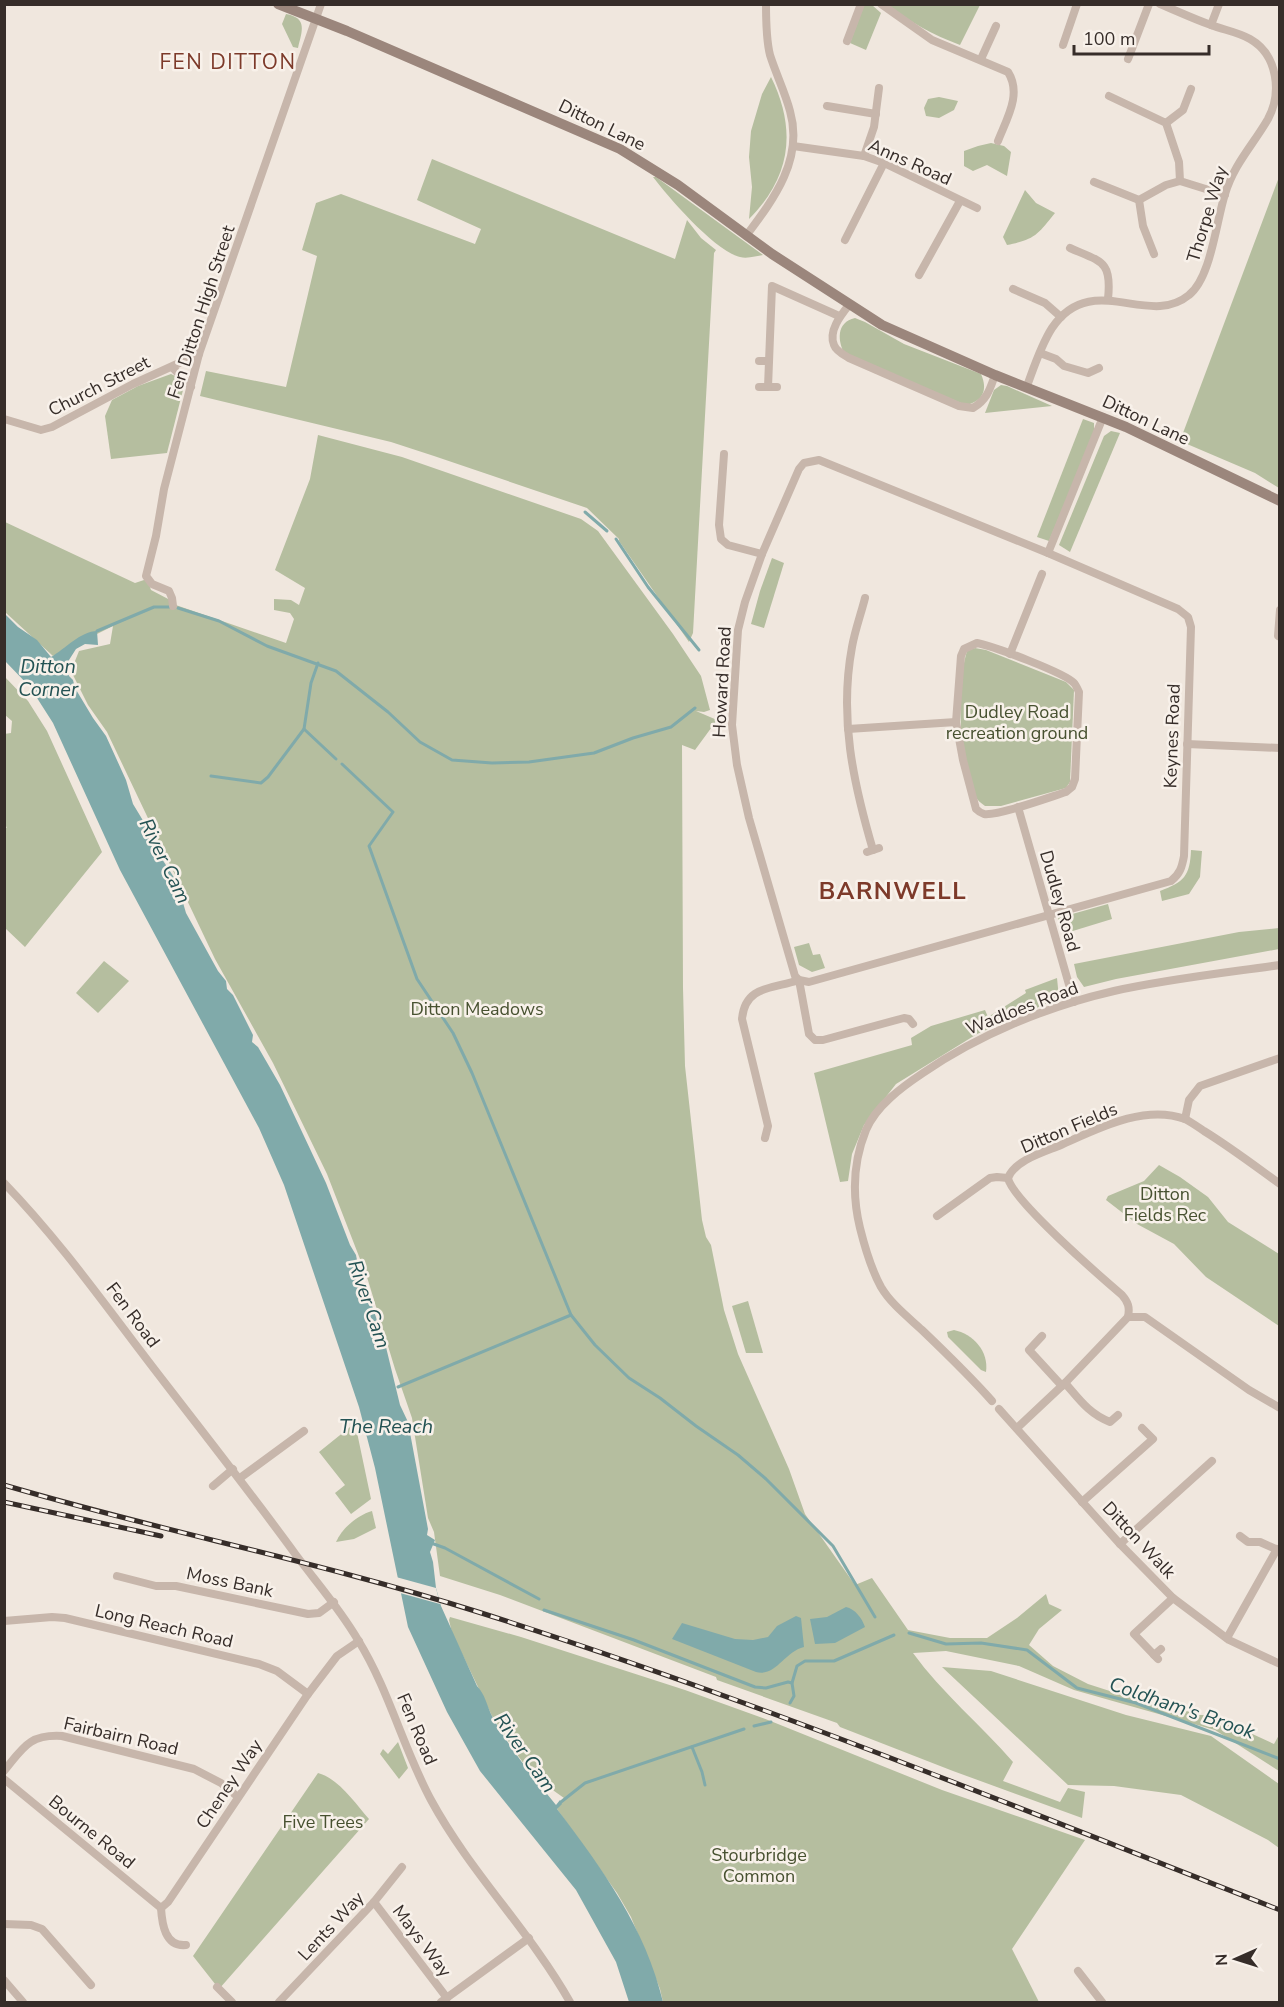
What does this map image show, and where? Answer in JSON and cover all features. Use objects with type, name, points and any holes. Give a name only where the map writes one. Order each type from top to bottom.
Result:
[{"type":"main road","name":"Ditton Lane","points":[[278,4],[316,18],[621,149],[678,185],[746,236],[882,325],[995,375],[1103,417],[1280,501]]},
{"type":"street","name":"Fen Ditton High Street","points":[[172,606],[169,591],[147,579],[146,571],[156,536],[164,489],[199,354],[321,4]]},
{"type":"street","points":[[746,236],[773,200],[783,182],[793,146],[791,114],[770,53],[766,4]]},
{"type":"street","points":[[847,41],[861,4]]},
{"type":"street","points":[[880,4],[932,40],[1008,72],[1013,81],[1013,101],[998,141]]},
{"type":"street","points":[[1063,45],[1077,4]]},
{"type":"street","points":[[1128,59],[1149,4]]},
{"type":"street","name":"Thorpe Way","points":[[1027,386],[1053,327],[1061,317],[1081,304],[1108,299],[1158,307],[1174,305],[1192,293],[1200,284],[1206,271],[1225,195],[1237,164],[1274,107],[1277,71],[1260,48],[1251,40],[1160,4]]},
{"type":"street","points":[[1211,25],[1219,4]]},
{"type":"street","points":[[981,59],[996,26]]},
{"type":"street","points":[[864,156],[874,127],[879,88]]},
{"type":"street","points":[[1166,123],[1183,110],[1191,88]]},
{"type":"street","points":[[1108,96],[1166,123],[1179,162],[1180,181]]},
{"type":"street","points":[[828,106],[876,114]]},
{"type":"street","name":"Anns Road","points":[[793,146],[864,156],[884,163],[977,208]]},
{"type":"street","points":[[845,240],[884,163]]},
{"type":"street","points":[[1140,200],[1166,185],[1180,181],[1225,195]]},
{"type":"street","points":[[1094,182],[1140,200]]},
{"type":"street","points":[[1140,200],[1143,226],[1154,254]]},
{"type":"street","points":[[919,275],[960,201]]},
{"type":"street","points":[[1070,248],[1098,260],[1104,266],[1110,280],[1108,299]]},
{"type":"street","points":[[759,387],[773,387],[769,361],[772,286],[839,316]]},
{"type":"street","points":[[1013,289],[1045,303],[1061,317]]},
{"type":"street","points":[[849,305],[839,316],[834,330],[834,345],[849,358],[959,406],[973,408],[988,395],[995,375]]},
{"type":"street","points":[[1040,353],[1056,359],[1064,366],[1088,373],[1099,368]]},
{"type":"street","name":"Church Street","points":[[4,419],[41,430],[47,429],[199,354]]},
{"type":"street","points":[[759,361],[769,361]]},
{"type":"street","name":"Church Street","points":[[172,367],[191,387]]},
{"type":"street","points":[[1048,553],[1103,417]]},
{"type":"street","points":[[724,454],[718,525],[721,539],[728,545],[762,554]]},
{"type":"street","name":"Howard Road","points":[[913,1024],[909,1018],[903,1018],[823,1040],[815,1040],[809,1034],[799,980],[792,970],[749,818],[734,743],[734,690],[738,630],[745,602],[762,554],[799,469],[804,464],[819,460],[1048,553]]},
{"type":"street","name":"Keynes Road","points":[[1048,553],[1178,609],[1188,617],[1191,627],[1184,856],[1181,872],[1171,881],[1049,915]]},
{"type":"street","points":[[1010,654],[1042,574]]},
{"type":"street","points":[[864,597],[852,648],[848,686],[848,729],[856,793],[873,850]]},
{"type":"street","points":[[1280,610],[1280,637]]},
{"type":"street","points":[[977,643],[1064,676],[1075,684],[1079,692],[1075,779],[1072,787],[1066,792],[1018,807],[984,814],[976,809],[956,722],[961,656],[964,649],[977,643]]},
{"type":"street","points":[[848,729],[956,722]]},
{"type":"street","points":[[1187,744],[1280,748]]},
{"type":"street","name":"Dudley Road","points":[[1018,807],[1074,1002]]},
{"type":"street","points":[[765,1138],[768,1126],[742,1019],[743,1007],[759,991],[799,980],[809,982],[1049,915]]},
{"type":"street","name":"Wadloes Road","points":[[992,1401],[899,1309],[882,1289],[865,1250],[853,1189],[866,1129],[875,1115],[894,1094],[945,1057],[1003,1028],[1074,1002],[1113,992],[1180,979],[1280,965]]},
{"type":"street","points":[[1185,1119],[1189,1100],[1200,1086],[1280,1058]]},
{"type":"street","name":"Ditton Fields","points":[[938,1216],[990,1178],[1008,1178],[1014,1169],[1032,1158],[1119,1122],[1147,1115],[1185,1119],[1280,1184]]},
{"type":"street","points":[[1008,1178],[1016,1194],[1062,1241],[1128,1302],[1128,1317],[1017,1428]]},
{"type":"street","name":"Fen Road","points":[[4,1183],[33,1213],[73,1262],[240,1478],[297,1557],[334,1602],[359,1641],[391,1704],[431,1800],[467,1856],[529,1938],[570,2002]]},
{"type":"street","points":[[1128,1317],[1145,1317],[1249,1390],[1280,1408]]},
{"type":"street","points":[[1042,1336],[1029,1350],[1087,1409],[1110,1422],[1118,1415]]},
{"type":"street","name":"Ditton Walk","points":[[999,1409],[1120,1544],[1173,1598],[1227,1638],[1280,1664]]},
{"type":"street","points":[[1082,1502],[1153,1439],[1142,1428]]},
{"type":"street","points":[[240,1478],[304,1431]]},
{"type":"street","points":[[1120,1544],[1212,1461]]},
{"type":"street","points":[[213,1486],[233,1469]]},
{"type":"street","points":[[1227,1638],[1278,1550],[1260,1542],[1248,1542],[1240,1536]]},
{"type":"street","name":"Moss Bank","points":[[117,1576],[156,1586],[176,1586],[308,1614],[319,1613],[334,1602]]},
{"type":"street","points":[[1161,1648],[1156,1657],[1134,1635],[1173,1598]]},
{"type":"street","name":"Long Reach Road","points":[[4,1621],[65,1618],[259,1664],[277,1671],[309,1694]]},
{"type":"street","name":"Cheney Way","points":[[161,1908],[168,1902],[337,1656],[359,1641]]},
{"type":"street","name":"Fairbairn Road","points":[[4,1772],[27,1744],[36,1738],[48,1735],[62,1736],[194,1769],[221,1783],[238,1797]]},
{"type":"street","name":"Bourne Road","points":[[4,1779],[161,1908]]},
{"type":"street","name":"Lents Way","points":[[279,2002],[374,1902],[402,1867]]},
{"type":"street","name":"Mays Way","points":[[374,1902],[444,2000]]},
{"type":"street","points":[[161,1908],[164,1929],[169,1938],[174,1944],[186,1945]]},
{"type":"street","points":[[4,1924],[31,1924],[42,1929],[91,1985]]},
{"type":"street","points":[[444,2000],[529,1938]]},
{"type":"street","points":[[1078,1971],[1102,2002]]},
{"type":"street","points":[[4,1980],[23,2002]]},
{"type":"street","points":[[217,1987],[232,2002]]},
{"type":"green space","points":[[864,5],[872,5],[881,13],[866,50],[850,43]]},
{"type":"green space","points":[[888,5],[980,5],[960,45],[922,28]]},
{"type":"green space","points":[[286,14],[301,22],[302,31],[298,48],[293,47],[282,24]]},
{"type":"green space","points":[[771,77],[784,116],[787,134],[786,152],[774,187],[749,219],[752,187],[749,157],[751,131],[762,94]]},
{"type":"green space","points":[[939,97],[958,101],[954,110],[939,118],[926,116],[924,108],[928,99]]},
{"type":"green space","points":[[991,143],[1004,146],[1011,152],[1007,176],[987,165],[973,171],[964,166],[964,151]]},
{"type":"green space","points":[[432,159],[675,259],[687,220],[701,238],[716,250],[714,253],[693,633],[689,642],[619,539],[587,508],[391,442],[200,396],[206,371],[286,387],[317,256],[302,250],[316,203],[341,194],[475,244],[481,229],[417,200]]},
{"type":"green space","points":[[653,177],[763,255],[749,258],[730,253],[706,235]]},
{"type":"green space","points":[[1279,177],[1279,488],[1255,473],[1180,441]]},
{"type":"green space","points":[[1025,190],[1036,203],[1055,213],[1035,235],[1024,241],[1007,245],[1003,237]]},
{"type":"green space","points":[[855,318],[904,344],[981,374],[984,390],[980,398],[966,405],[846,356],[841,345],[841,328],[849,320]]},
{"type":"green space","points":[[171,374],[177,377],[184,386],[167,453],[111,459],[105,416],[112,400],[138,386]]},
{"type":"green space","points":[[1001,385],[1052,406],[985,413],[994,390]]},
{"type":"green space","points":[[1083,419],[1094,423],[1094,433],[1049,541],[1037,537]]},
{"type":"green space","points":[[1111,431],[1120,433],[1070,552],[1059,545],[1104,436]]},
{"type":"green space","name":"Ditton Meadows","points":[[318,435],[402,457],[581,519],[598,531],[701,676],[710,710],[696,711],[717,720],[695,750],[682,745],[685,1066],[702,1220],[706,1237],[711,1245],[724,1310],[738,1354],[789,1469],[805,1514],[855,1585],[872,1578],[908,1630],[950,1638],[987,1638],[1017,1618],[1046,1594],[1049,1604],[1062,1610],[1039,1629],[1029,1645],[1053,1666],[1088,1684],[1116,1693],[1146,1698],[1199,1715],[1211,1715],[1274,1744],[1279,1735],[1279,1771],[1215,1730],[1074,1690],[1019,1666],[946,1651],[913,1653],[936,1682],[1013,1762],[1003,1781],[1060,1802],[1068,1788],[1085,1792],[1082,1818],[953,1771],[840,1727],[837,1723],[717,1680],[716,1677],[500,1595],[440,1576],[412,1418],[367,1277],[327,1174],[273,1063],[215,959],[107,732],[88,705],[71,671],[79,651],[110,644],[113,626],[53,656],[5,612],[5,522],[135,583],[147,579],[151,590],[172,601],[170,603],[286,643],[294,619],[290,613],[274,610],[274,599],[291,600],[299,605],[305,588],[275,570],[310,479]]},
{"type":"green space","points":[[772,558],[784,563],[764,628],[751,624]]},
{"type":"green space","name":"Dudley Road recreation ground","points":[[975,648],[986,650],[1066,682],[1074,690],[1070,782],[1066,788],[1001,806],[985,806],[976,797],[965,764],[960,703],[967,651]]},
{"type":"green space","points":[[4,676],[28,701],[47,731],[102,852],[25,947],[5,928],[4,830],[7,827],[4,826],[4,734],[11,733],[12,721],[5,715]]},
{"type":"green space","points":[[1191,850],[1202,851],[1200,877],[1189,894],[1162,901],[1160,891],[1180,881],[1187,872]]},
{"type":"green space","points":[[1108,904],[1112,919],[1063,934],[1058,918]]},
{"type":"green space","points":[[1279,928],[1279,949],[1084,987],[1077,977],[1074,964],[1239,932]]},
{"type":"green space","points":[[809,943],[813,955],[820,954],[825,968],[812,972],[799,965],[794,947]]},
{"type":"green space","points":[[104,961],[129,981],[98,1013],[76,993]]},
{"type":"green space","points":[[1057,978],[1059,998],[977,1034],[896,1084],[864,1125],[852,1154],[848,1181],[840,1182],[814,1073],[912,1045],[911,1038],[931,1026],[985,1010],[988,1017],[1026,993],[1025,990]]},
{"type":"green space","name":"Ditton Fields Rec","points":[[1159,1165],[1208,1197],[1228,1222],[1279,1254],[1279,1326],[1206,1277],[1174,1244],[1137,1224],[1106,1200],[1108,1196],[1144,1181]]},
{"type":"green space","points":[[748,1301],[763,1353],[746,1353],[732,1306]]},
{"type":"green space","points":[[954,1330],[967,1335],[978,1345],[985,1357],[986,1372],[981,1370],[948,1337],[947,1332]]},
{"type":"green space","points":[[355,1423],[371,1499],[351,1514],[335,1493],[345,1485],[319,1452]]},
{"type":"green space","points":[[372,1511],[376,1528],[354,1539],[336,1542],[351,1523]]},
{"type":"green space","name":"Stourbridge Common","points":[[450,1617],[521,1637],[685,1690],[768,1720],[942,1790],[1085,1840],[1012,1949],[1039,2002],[663,2002],[631,1917],[617,1893],[557,1809],[564,1798],[533,1776],[492,1716],[452,1633]]},
{"type":"green space","points":[[942,1667],[991,1671],[1126,1715],[1211,1736],[1279,1784],[1279,1848],[1268,1840],[1181,1795],[1114,1786],[1068,1785]]},
{"type":"green space","points":[[398,1742],[408,1768],[399,1779],[380,1754],[383,1749],[388,1754]]},
{"type":"green space","name":"Five Trees","points":[[318,1773],[339,1786],[369,1819],[219,1989],[193,1956]]},
{"type":"water","name":"The Reach","points":[[4,613],[18,627],[37,640],[51,657],[79,637],[97,631],[98,645],[85,644],[76,649],[69,660],[67,669],[69,676],[106,736],[126,780],[133,804],[177,882],[186,913],[218,971],[226,981],[227,989],[233,995],[253,1035],[252,1042],[258,1047],[280,1085],[326,1183],[356,1255],[361,1281],[385,1343],[400,1405],[408,1422],[428,1529],[427,1535],[435,1540],[430,1552],[441,1606],[477,1686],[499,1728],[556,1805],[560,1800],[562,1804],[557,1809],[606,1877],[634,1924],[646,1949],[663,2002],[629,2002],[616,1962],[576,1890],[480,1771],[447,1712],[408,1627],[375,1468],[359,1407],[284,1185],[259,1128],[120,870],[53,723],[30,687],[5,661]]},
{"type":"water","points":[[846,1607],[858,1614],[865,1627],[835,1643],[815,1644],[810,1619],[827,1617]]},
{"type":"water","points":[[796,1616],[801,1618],[804,1647],[791,1654],[775,1668],[763,1673],[672,1639],[682,1623],[735,1639],[753,1640],[768,1637],[777,1626]]},
{"type":"pier","points":[[396,1577],[436,1588],[440,1604],[400,1593]]},
{"type":"waterway","points":[[585,512],[607,531]]},
{"type":"waterway","points":[[616,539],[648,587],[699,650]]},
{"type":"waterway","points":[[97,631],[154,607],[170,607]]},
{"type":"waterway","points":[[178,608],[219,621],[267,646],[336,671],[388,712],[420,742],[452,760],[492,763],[529,762],[594,753],[671,727],[695,708]]},
{"type":"waterway","points":[[318,663],[311,683],[304,729],[336,759]]},
{"type":"waterway","points":[[211,776],[261,783],[304,729]]},
{"type":"waterway","points":[[342,764],[393,812],[369,846],[417,979],[453,1033],[472,1073],[571,1315],[595,1345],[629,1378],[738,1455],[766,1479],[833,1546],[875,1617]]},
{"type":"waterway","points":[[398,1387],[571,1315]]},
{"type":"waterway","points":[[431,1543],[445,1548],[539,1599]]},
{"type":"waterway","points":[[544,1610],[634,1640],[755,1687],[766,1688],[792,1683]]},
{"type":"waterway","name":"Coldham's Brook","points":[[909,1633],[946,1644],[981,1643],[1027,1650],[1077,1688],[1136,1703],[1280,1759]]},
{"type":"waterway","name":"Coldham's Brook","points":[[790,1703],[794,1696],[792,1683],[797,1666],[805,1661],[834,1661],[894,1635]]},
{"type":"waterway","name":"Coldham's Brook","points":[[754,1726],[771,1722]]},
{"type":"waterway","name":"Coldham's Brook","points":[[561,1802],[585,1783],[744,1729]]},
{"type":"waterway","points":[[692,1747],[705,1785]]},
{"type":"railway","points":[[4,1485],[417,1593],[577,1644],[880,1754],[1280,1910]]},
{"type":"railway","points":[[4,1502],[161,1536]]},
{"type":"district","name":"FEN DITTON","points":[[228,62]]},
{"type":"district","name":"BARNWELL","points":[[893,891]]},
{"type":"water label","name":"Ditton Corner","points":[[48,678]]},
{"type":"water label","name":"River Cam","points":[[165,861]]},
{"type":"water label","name":"River Cam","points":[[369,1304]]},
{"type":"water label","name":"River Cam","points":[[525,1753]]}]
